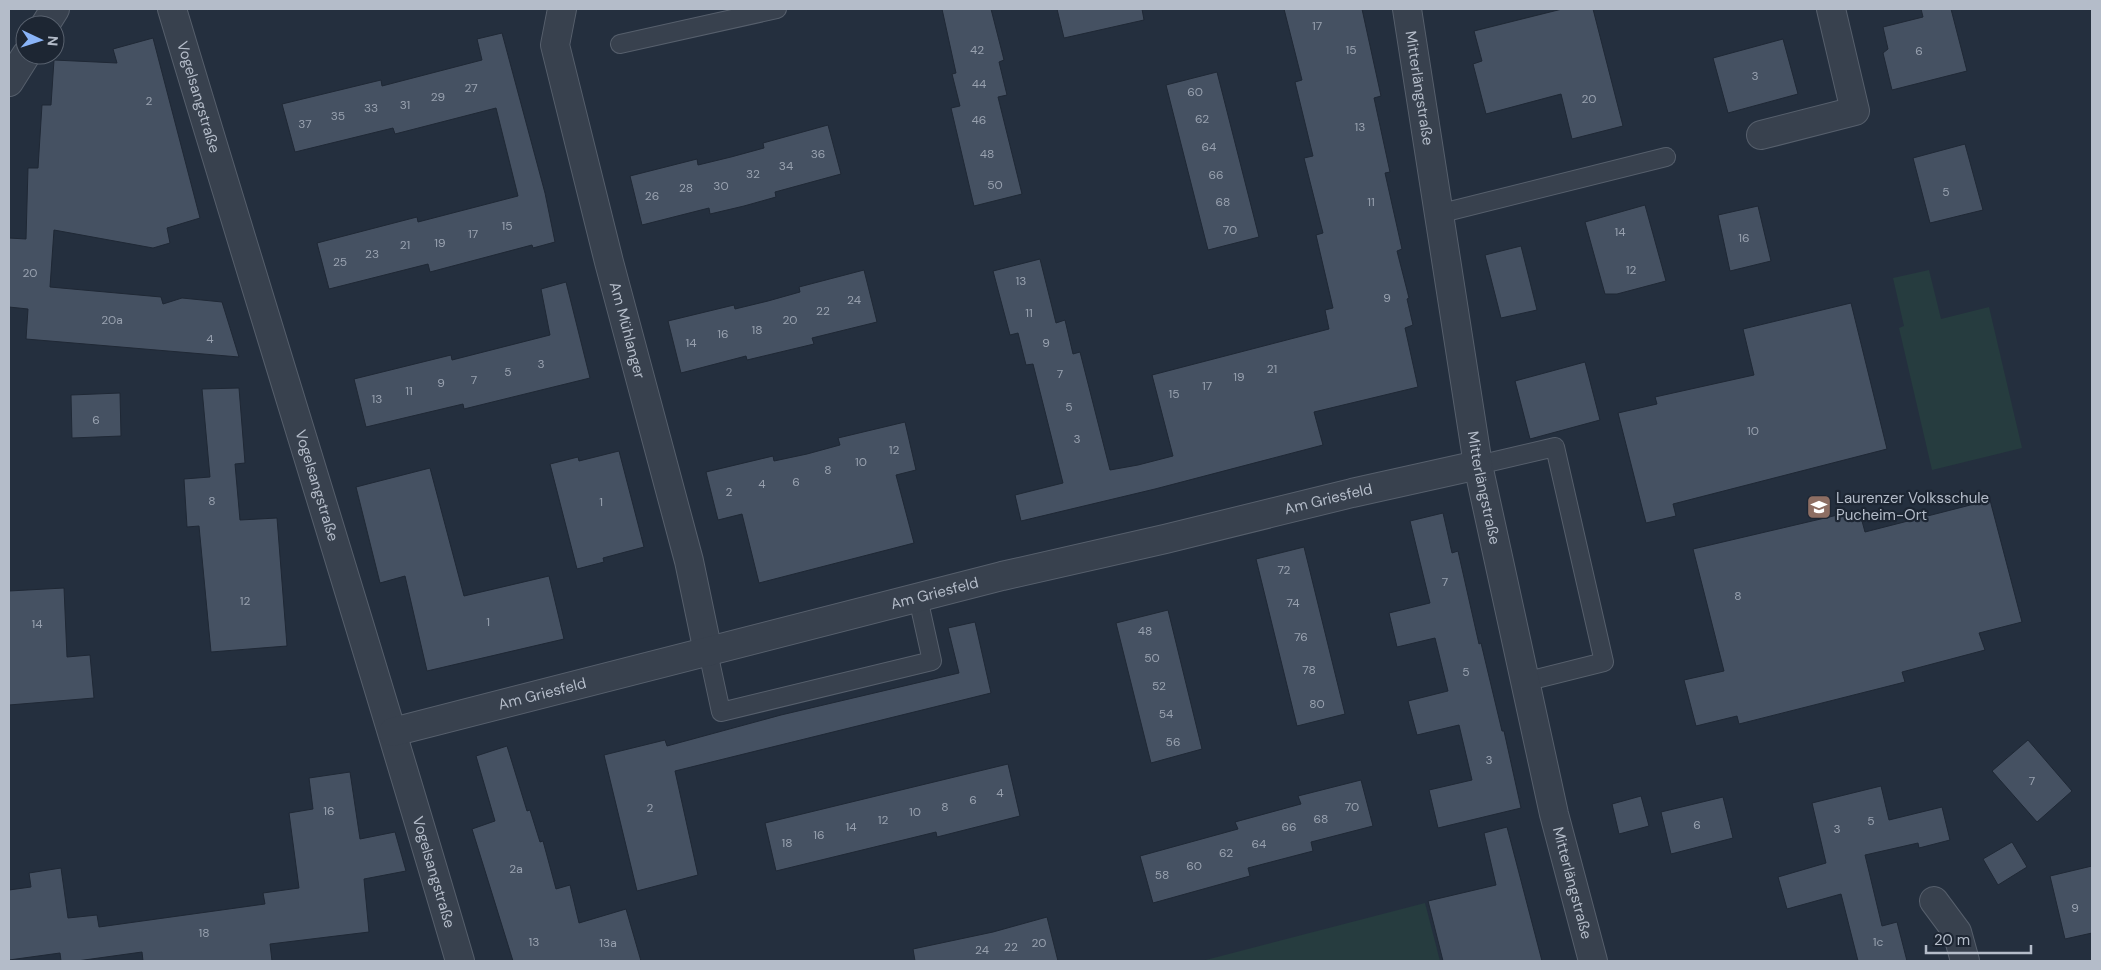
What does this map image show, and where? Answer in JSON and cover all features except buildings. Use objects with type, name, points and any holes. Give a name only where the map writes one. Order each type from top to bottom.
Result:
[{"type":"street","name":"Vogelsangstraße","points":[[172,9],[326,519],[393,732],[460,961]]},
{"type":"street","name":"Am Mühlanger","points":[[562,9],[555,44],[609,262],[689,561],[708,652]]},
{"type":"street","name":"Mitterlängstraße","points":[[1407,9],[1478,465],[1556,824],[1593,961]]},
{"type":"street","points":[[1761,135],[1855,111],[1831,9]]},
{"type":"street","points":[[9,82],[20,65]]},
{"type":"street","name":"Am Griesfeld","points":[[393,732],[1002,576],[1165,540],[1352,493],[1478,465]]},
{"type":"street","points":[[1934,901],[1957,932],[1965,961]]},
{"type":"lane","points":[[620,44],[777,9]]},
{"type":"lane","points":[[1438,214],[1666,156]]},
{"type":"lane","points":[[1478,465],[1556,447],[1604,662],[1524,682]]},
{"type":"lane","points":[[708,652],[721,712],[932,661],[918,598]]},
{"type":"green space","points":[[1929,270],[1941,319],[1989,307],[2022,448],[1932,470],[1899,328],[1904,326],[1893,278]]},
{"type":"green space","points":[[1425,903],[1440,961],[1202,961]]},
{"type":"place","name":"Laurenzer Volksschule Pucheim-Ort","points":[[1819,507]]}]
